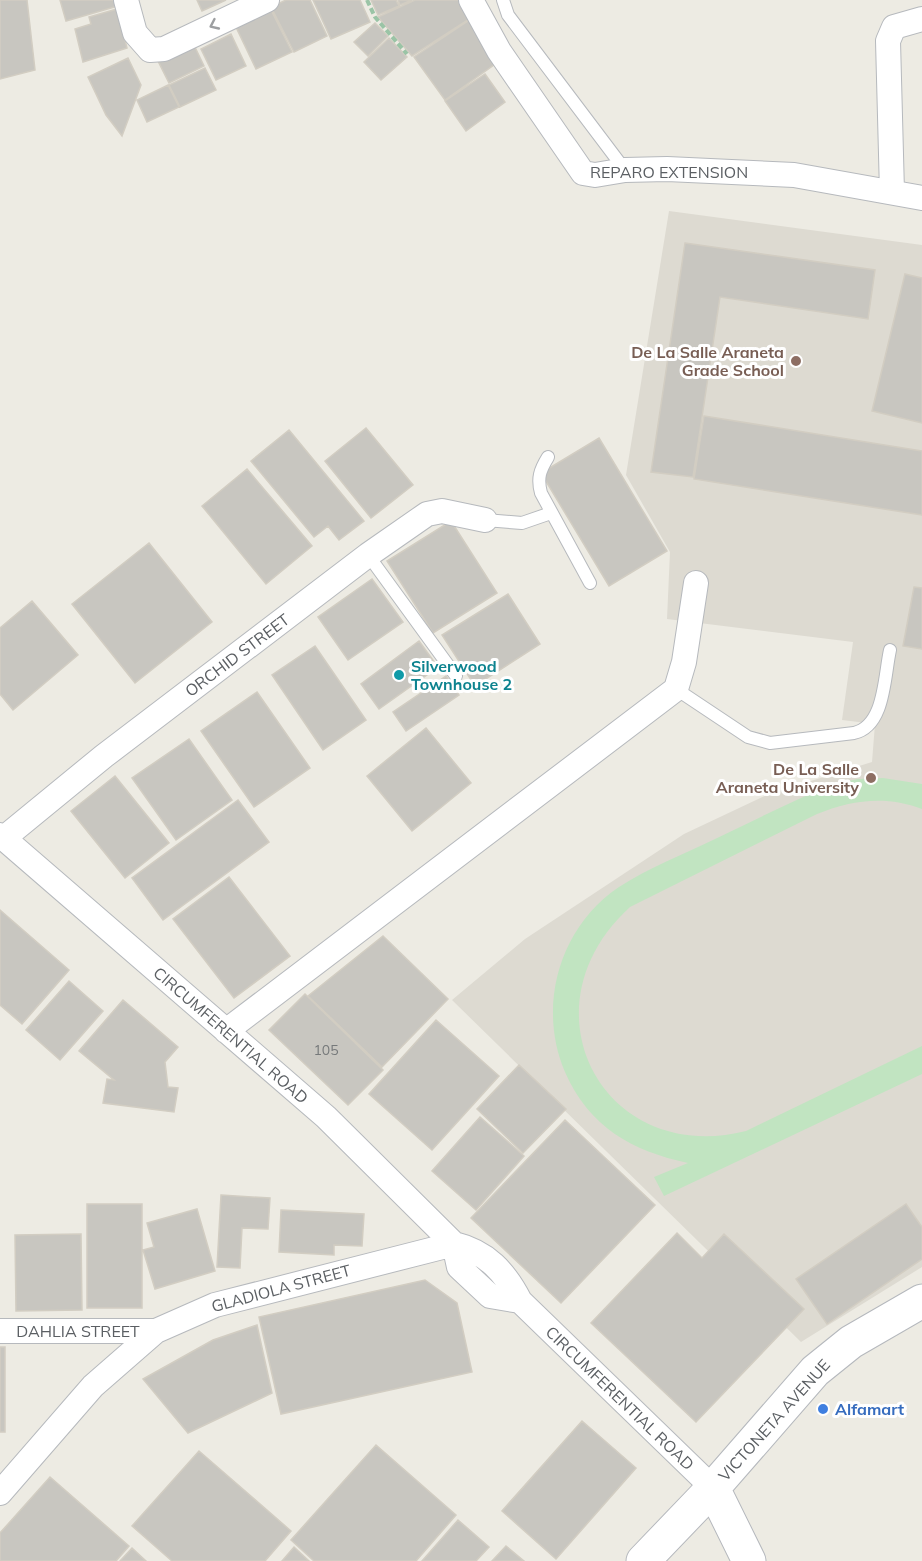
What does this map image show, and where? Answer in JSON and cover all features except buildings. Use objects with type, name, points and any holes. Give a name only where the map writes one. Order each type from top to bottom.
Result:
[{"type":"main road","name":"VICTONETA AVENUE","points":[[643,1561],[713,1488],[815,1371],[851,1342],[922,1301]]},
{"type":"main road","name":"CIRCUMFERENTIAL ROAD","points":[[713,1488],[749,1561]]},
{"type":"street","points":[[126,0],[135,33],[150,50],[164,49],[267,0]]},
{"type":"street","name":"REPARO EXTENSION","points":[[471,0],[499,51],[583,172],[595,175],[625,170],[667,169],[794,175],[912,194]]},
{"type":"street","points":[[912,194],[888,37],[894,27],[922,19]]},
{"type":"street","name":"ORCHID STREET","points":[[2,837],[104,756],[368,555],[427,514],[442,511],[485,520]]},
{"type":"street","points":[[226,1030],[676,689],[684,662],[696,583]]},
{"type":"street","name":"CIRCUMFERENTIAL ROAD","points":[[2,837],[326,1117],[454,1244],[459,1267],[490,1296],[520,1301],[713,1488]]},
{"type":"street","name":"GLADIOLA STREET","points":[[0,1493],[93,1386],[156,1331],[215,1305],[454,1244]]},
{"type":"street","name":"DAHLIA STREET","points":[[0,1331],[156,1331]]},
{"type":"lane","points":[[503,0],[508,15],[625,170]]},
{"type":"lane","points":[[548,457],[540,469],[538,480],[551,513],[590,583]]},
{"type":"lane","points":[[485,520],[522,523],[551,513]]},
{"type":"lane","points":[[368,555],[456,676]]},
{"type":"lane","points":[[676,689],[748,738],[770,743],[854,733],[866,730],[875,719],[890,650]]},
{"type":"path","points":[[367,0],[375,17],[407,54]]},
{"type":"shaded area","name":"De La Salle Araneta University","points":[[669,211],[922,245],[922,1267],[801,1342],[452,1000],[525,939],[684,834],[769,794],[872,762],[875,724],[842,720],[853,642],[667,619],[670,552],[626,475]]},
{"type":"green space","points":[[883,778],[922,784],[922,809],[895,802],[869,801],[843,805],[817,814],[630,907],[597,947],[581,990],[580,1032],[593,1070],[617,1103],[652,1125],[695,1136],[746,1131],[922,1046],[922,1074],[664,1196],[654,1177],[688,1163],[649,1151],[614,1134],[586,1108],[565,1072],[557,1047],[553,1021],[554,995],[559,970],[568,946],[581,924],[598,904],[619,887],[642,874],[833,784],[858,779]]},
{"type":"place","name":"De La Salle Araneta Grade School","points":[[796,361]]},
{"type":"place","name":"Silverwood Townhouse 2","points":[[399,675]]},
{"type":"place","name":"De La Salle Araneta University","points":[[871,778]]},
{"type":"place","name":"Alfamart","points":[[823,1409]]}]
